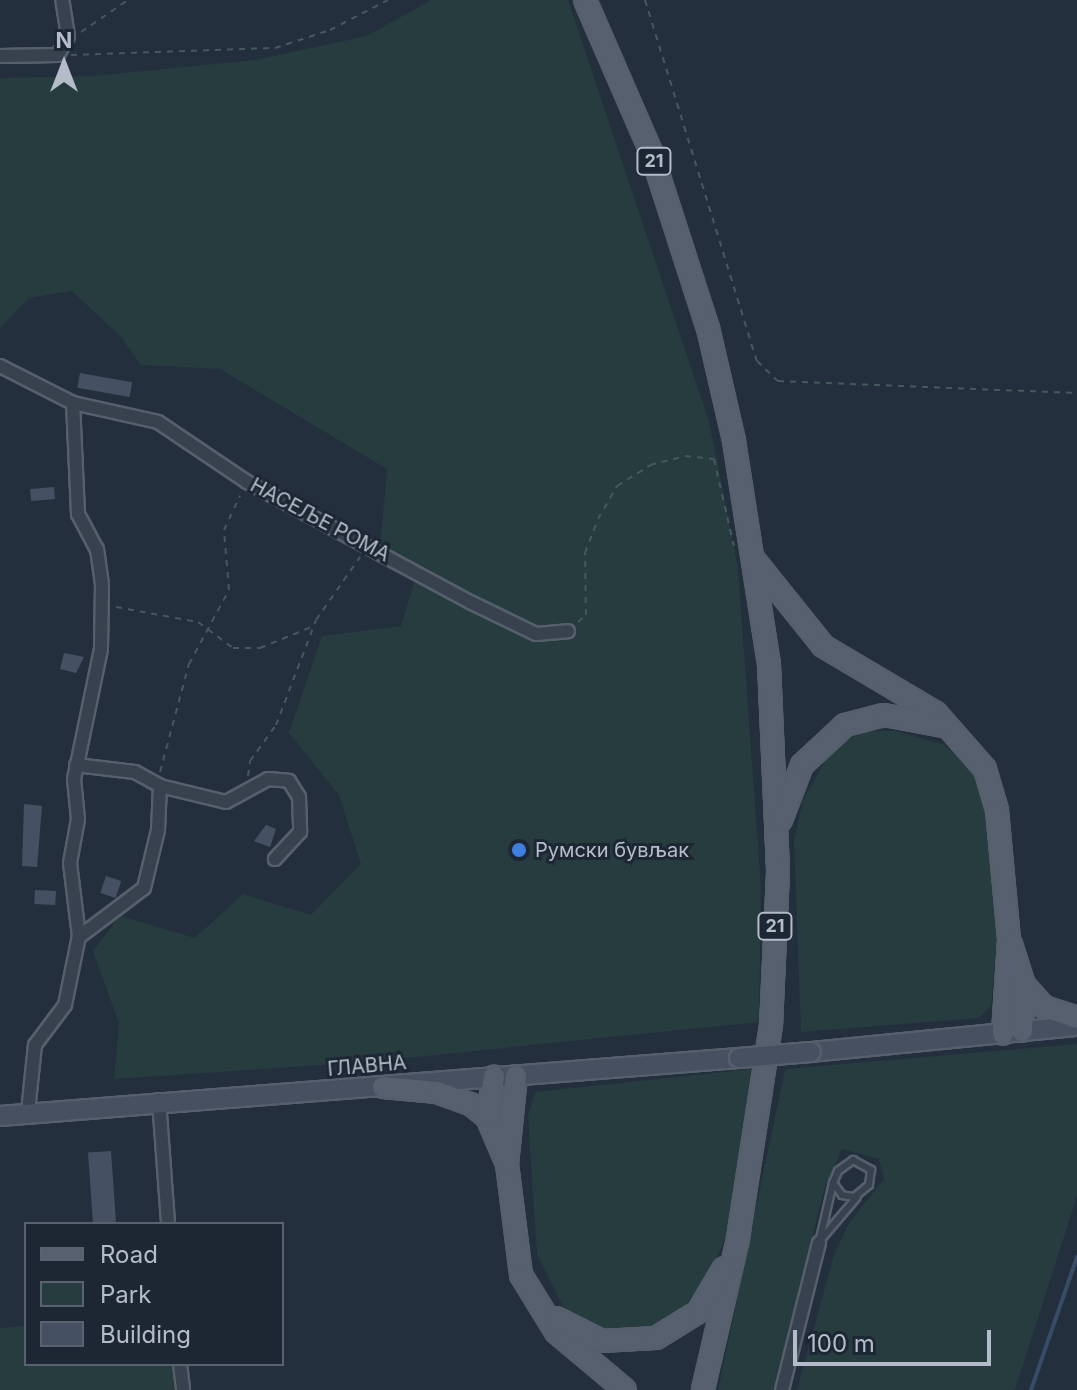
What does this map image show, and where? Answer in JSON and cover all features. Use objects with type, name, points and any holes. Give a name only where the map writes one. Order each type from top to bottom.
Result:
[{"type":"main road","name":"21","points":[[585,0],[651,152],[708,328],[755,561],[769,664],[777,826],[771,1025],[738,1239],[703,1390]]},
{"type":"main road","points":[[755,561],[832,654],[928,707],[979,759],[993,792],[1009,940],[1012,1033]]},
{"type":"main road","points":[[777,826],[802,765],[845,725],[884,715],[951,728]]},
{"type":"main road","points":[[1009,940],[1024,985],[1044,1007],[1077,1018]]},
{"type":"main road","points":[[1012,1033],[1024,985]]},
{"type":"main road","name":"ГЛАВНА","points":[[0,1116],[159,1100],[383,1087],[811,1052],[1077,1026]]},
{"type":"main road","points":[[516,1076],[507,1164],[515,1252],[533,1301],[556,1332],[625,1390]]},
{"type":"main road","points":[[494,1077],[487,1117],[507,1164]]},
{"type":"main road","points":[[383,1087],[451,1096],[487,1117]]},
{"type":"main road","points":[[533,1301],[593,1339],[624,1343],[656,1338],[682,1326],[708,1301],[738,1239]]},
{"type":"street","points":[[0,56],[58,55],[68,36],[62,0]]},
{"type":"street","name":"НАСЕЉЕ РОМА","points":[[0,366],[73,403],[158,422],[247,482],[536,634],[568,631]]},
{"type":"street","points":[[28,1112],[35,1045],[65,1005],[79,937],[70,863],[78,819],[76,765],[95,686],[103,605],[97,549],[78,514],[73,403]]},
{"type":"street","points":[[76,765],[135,772],[160,786],[226,802],[277,777],[289,781],[299,797],[300,832],[275,859]]},
{"type":"street","points":[[79,937],[144,888],[158,830],[160,786]]},
{"type":"street","points":[[159,1100],[168,1222]]},
{"type":"street","points":[[782,1390],[819,1243]]},
{"type":"street","points":[[180,1366],[183,1390]]},
{"type":"lane","points":[[862,1161],[872,1176],[819,1243],[833,1183],[847,1162],[862,1161]]},
{"type":"lane","points":[[833,1183],[842,1195],[860,1194]]},
{"type":"path","points":[[68,36],[94,27],[128,0]]},
{"type":"path","points":[[58,55],[275,48],[388,0]]},
{"type":"path","points":[[645,0],[757,361],[778,381],[1077,393]]},
{"type":"path","points":[[568,631],[586,615],[585,553],[598,519],[617,486],[650,465],[685,456],[714,459],[730,543],[755,561]]},
{"type":"path","points":[[160,786],[160,763],[183,703],[189,664],[229,590],[224,530],[247,482]]},
{"type":"path","points":[[252,789],[250,761],[276,725],[314,626],[354,573],[365,544]]},
{"type":"path","points":[[103,605],[162,612],[207,629],[233,648],[248,648],[314,626]]},
{"type":"green space","points":[[431,0],[568,0],[709,421],[738,568],[761,887],[759,1022],[367,1062],[114,1079],[119,1023],[93,951],[120,916],[195,938],[243,894],[311,915],[361,864],[339,795],[289,733],[322,636],[401,626],[416,577],[380,550],[387,469],[220,369],[141,365],[121,337],[72,291],[29,298],[0,328],[0,78],[93,76],[255,60],[367,36]]},
{"type":"green space","points":[[863,731],[895,731],[942,744],[975,768],[985,800],[998,927],[991,1006],[979,1018],[801,1032],[794,840],[803,800],[832,749]]},
{"type":"green space","points":[[1077,1044],[1077,1196],[1015,1390],[797,1390],[834,1255],[849,1223],[884,1179],[879,1159],[842,1149],[824,1190],[773,1390],[718,1390],[785,1069]]},
{"type":"green space","points":[[751,1069],[731,1226],[708,1275],[673,1323],[625,1335],[586,1323],[563,1306],[537,1255],[528,1116],[535,1092]]},
{"type":"green space","points":[[24,1326],[24,1366],[173,1366],[174,1390],[0,1390],[0,1328]]},
{"type":"building","points":[[80,373],[132,382],[130,397],[77,388]]},
{"type":"building","points":[[54,487],[55,499],[31,501],[30,489]]},
{"type":"building","points":[[64,653],[84,657],[76,673],[60,669]]},
{"type":"building","points":[[24,804],[42,806],[37,867],[22,866]]},
{"type":"building","points":[[266,825],[276,829],[270,847],[254,841]]},
{"type":"building","points":[[106,876],[121,881],[116,898],[100,893]]},
{"type":"building","points":[[35,890],[56,891],[55,905],[34,904]]},
{"type":"building","points":[[111,1151],[116,1222],[93,1222],[88,1153]]},
{"type":"waterway","points":[[1031,1390],[1077,1257]]},
{"type":"place","name":"Румски бувљак","points":[[519,850]]}]
